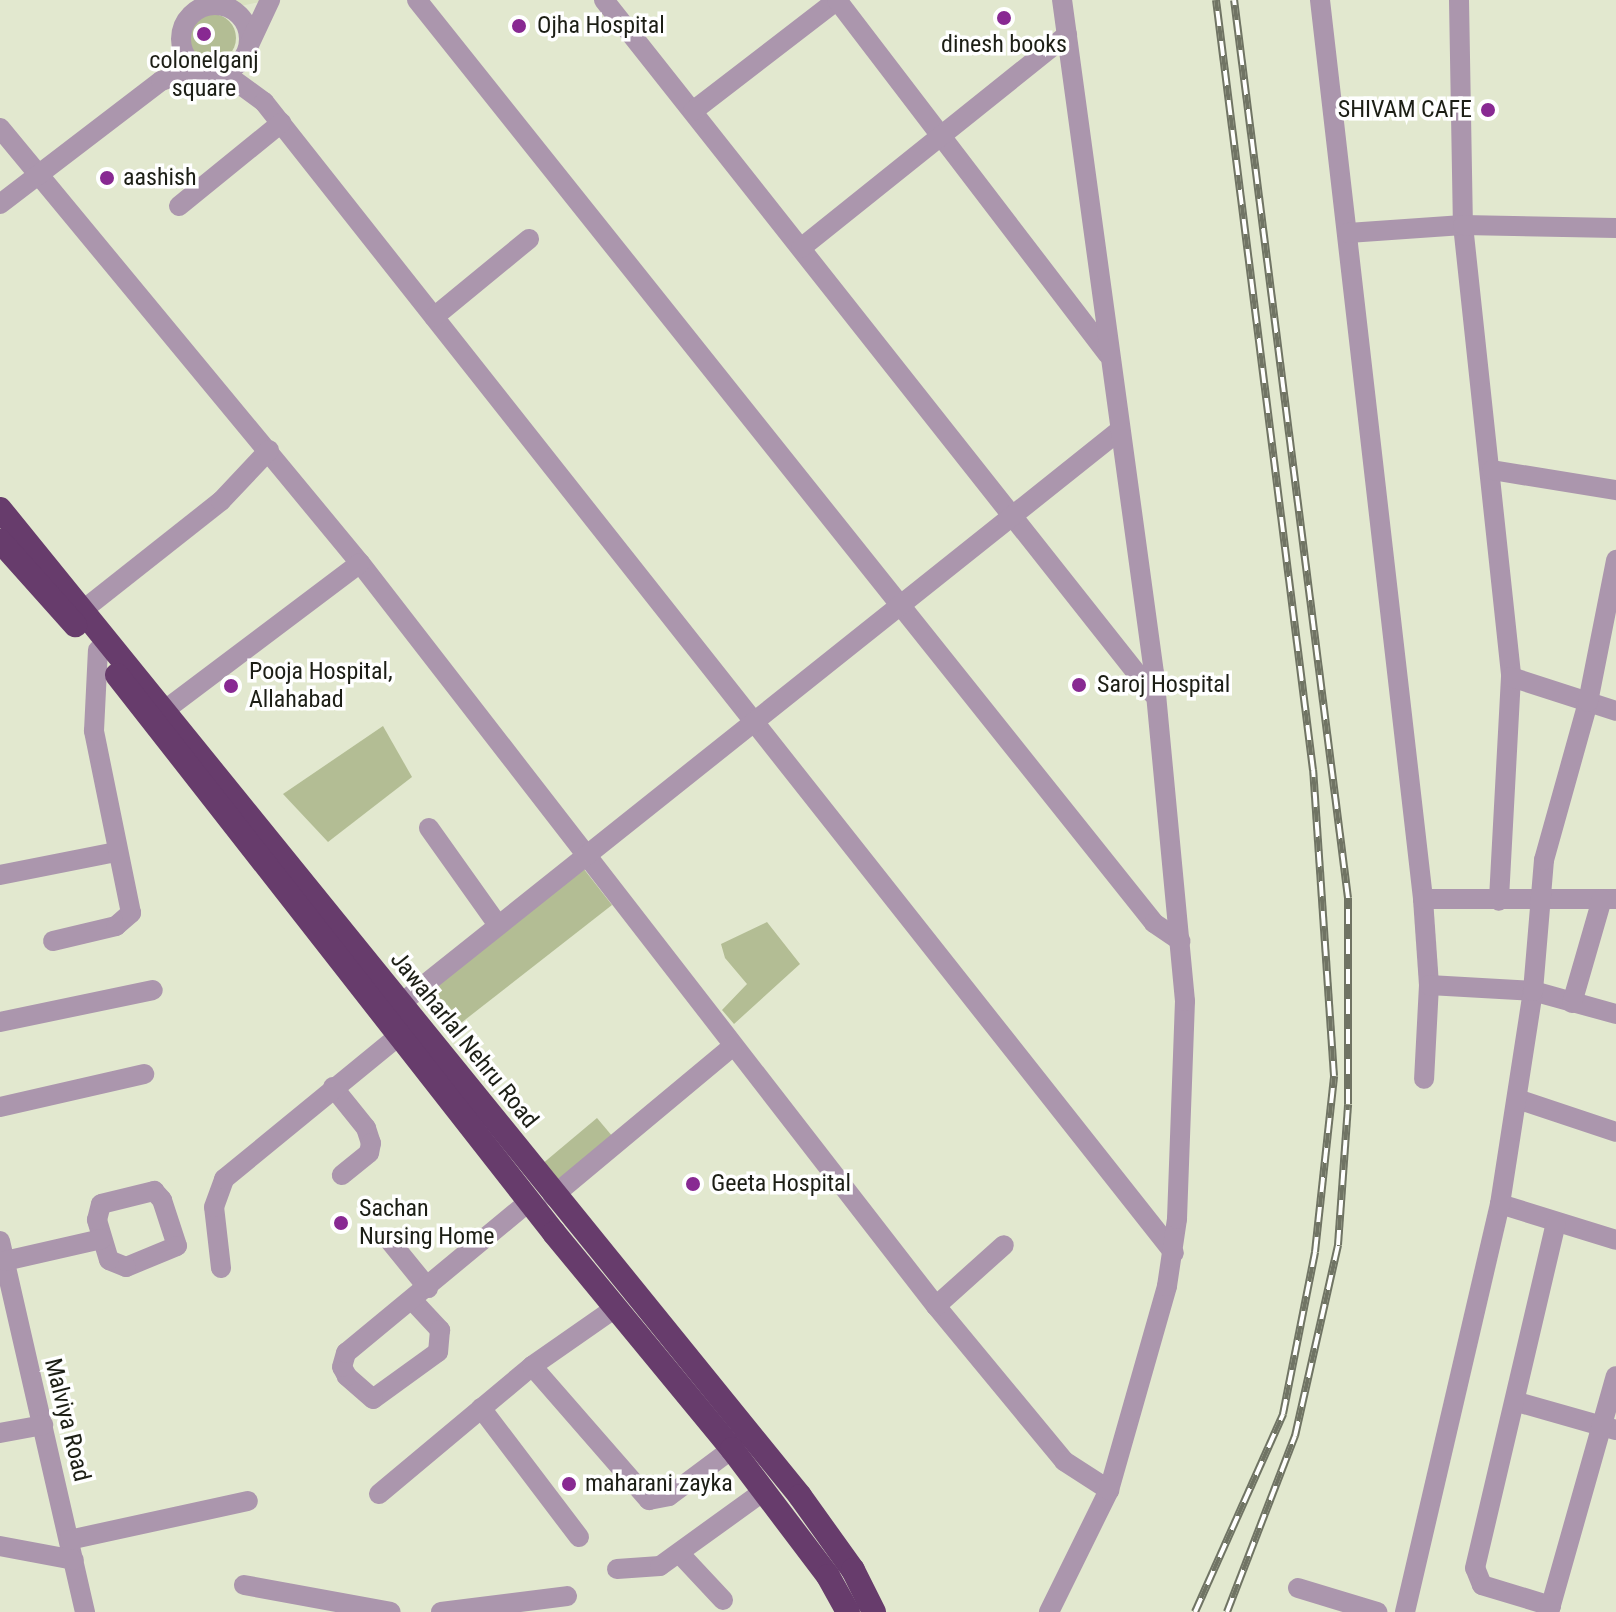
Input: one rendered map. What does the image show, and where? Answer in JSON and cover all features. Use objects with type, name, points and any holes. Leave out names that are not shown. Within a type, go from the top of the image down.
[{"type":"highway","name":"Jawaharlal Nehru Road","points":[[0,509],[165,710],[399,1005],[542,1198],[615,1308],[732,1449],[828,1576],[848,1612]]},
{"type":"highway","name":"Jawaharlal Nehru Road","points":[[0,541],[98,650],[399,1036],[800,1496],[853,1570],[874,1612]]},
{"type":"street","points":[[178,0],[186,20]]},
{"type":"street","points":[[161,81],[181,45],[186,20],[202,3],[231,8],[270,0]]},
{"type":"street","points":[[223,72],[247,51],[270,0]]},
{"type":"street","points":[[417,0],[1154,923],[1181,941]]},
{"type":"street","points":[[604,0],[1153,694]]},
{"type":"street","points":[[693,111],[837,0],[1111,357]]},
{"type":"street","points":[[1049,1612],[1109,1490],[1174,1253],[1185,1001],[1153,694],[1062,0]]},
{"type":"street","points":[[1320,0],[1423,899],[1429,985],[1424,1079]]},
{"type":"street","points":[[1459,0],[1463,225],[1492,470],[1511,677],[1499,901]]},
{"type":"street","points":[[231,8],[246,23],[247,51],[264,102]]},
{"type":"street","points":[[801,248],[1067,35]]},
{"type":"street","points":[[181,45],[199,69]]},
{"type":"street","points":[[0,204],[161,81],[199,69],[223,72],[264,102],[756,719],[1174,1253]]},
{"type":"street","points":[[179,206],[281,123]]},
{"type":"street","points":[[0,128],[37,177],[269,450],[360,563],[732,1047],[936,1306],[1064,1461],[1109,1490]]},
{"type":"street","points":[[1348,233],[1463,225],[1616,228]]},
{"type":"street","points":[[434,317],[529,239]]},
{"type":"street","points":[[399,1005],[1120,430]]},
{"type":"street","points":[[83,610],[221,501],[269,450]]},
{"type":"street","points":[[1492,470],[1616,490]]},
{"type":"street","points":[[1405,1612],[1500,1204],[1533,991],[1538,900],[1588,702],[1616,560]]},
{"type":"street","points":[[165,710],[360,563]]},
{"type":"street","points":[[53,941],[116,926],[131,913],[94,731],[98,650]]},
{"type":"street","points":[[1511,677],[1616,711]]},
{"type":"street","points":[[429,828],[498,925]]},
{"type":"street","points":[[0,875],[111,853]]},
{"type":"street","points":[[1423,899],[1609,899],[1572,1003]]},
{"type":"street","points":[[1429,985],[1533,991],[1616,1014]]},
{"type":"street","points":[[0,1022],[153,990]]},
{"type":"street","points":[[221,1268],[217,1190],[333,1087],[399,1036]]},
{"type":"street","points":[[389,1240],[420,1294],[440,1330],[438,1352],[380,1398],[367,1396],[342,1367],[346,1353],[420,1294],[542,1198],[732,1047]]},
{"type":"street","points":[[0,1107],[144,1074]]},
{"type":"street","points":[[333,1087],[366,1128],[371,1143],[369,1153],[342,1175]]},
{"type":"street","points":[[1517,1099],[1616,1132]]},
{"type":"street","points":[[1500,1204],[1616,1240]]},
{"type":"street","points":[[1556,1223],[1517,1402],[1475,1568],[1482,1585],[1550,1609],[1608,1428],[1616,1376]]},
{"type":"street","points":[[2,1251],[102,1239]]},
{"type":"street","points":[[936,1306],[1004,1245]]},
{"type":"street","name":"Malviya Road","points":[[2,1251],[10,1346],[43,1425],[85,1612]]},
{"type":"street","points":[[379,1494],[532,1366],[615,1308]]},
{"type":"street","points":[[532,1366],[649,1500],[669,1496],[732,1449]]},
{"type":"street","points":[[1517,1402],[1608,1428]]},
{"type":"street","points":[[481,1408],[579,1537]]},
{"type":"street","points":[[0,1433],[43,1425]]},
{"type":"street","points":[[617,1569],[660,1566],[764,1491]]},
{"type":"street","points":[[69,1540],[248,1501]]},
{"type":"street","points":[[0,1546],[74,1560]]},
{"type":"street","points":[[680,1554],[723,1600]]},
{"type":"street","points":[[244,1585],[391,1612]]},
{"type":"street","points":[[1298,1588],[1377,1612]]},
{"type":"street","points":[[441,1612],[567,1596]]},
{"type":"shaded area","points":[[198,0],[270,0],[231,8]]},
{"type":"shaded area","points":[[212,14],[229,21],[236,38],[229,55],[212,62],[195,55],[188,38],[195,21]]},
{"type":"shaded area","points":[[383,726],[412,777],[328,842],[283,794]]},
{"type":"shaded area","points":[[580,864],[612,905],[450,1031],[418,990]]},
{"type":"shaded area","points":[[767,922],[800,964],[734,1024],[722,1010],[747,984],[725,958],[721,944]]},
{"type":"shaded area","points":[[597,1118],[616,1141],[561,1187],[542,1164]]},
{"type":"railway","points":[[1195,1612],[1283,1414],[1315,1252],[1334,1076],[1313,770],[1216,0]]},
{"type":"railway","points":[[1227,1612],[1295,1436],[1338,1245],[1348,1104],[1348,898],[1234,0]]},
{"type":"place","name":"dinesh books","points":[[1004,18]]},
{"type":"place","name":"Ojha Hospital","points":[[519,26]]},
{"type":"place","name":"colonelganj square","points":[[204,34]]},
{"type":"place","name":"SHIVAM CAFE","points":[[1488,110]]},
{"type":"place","name":"aashish","points":[[107,178]]},
{"type":"place","name":"Saroj Hospital","points":[[1079,685]]},
{"type":"place","name":"Pooja Hospital, Allahabad","points":[[231,686]]},
{"type":"place","name":"Geeta Hospital","points":[[693,1184]]},
{"type":"place","name":"Sachan Nursing Home","points":[[341,1223]]},
{"type":"place","name":"maharani zayka","points":[[569,1484]]}]
